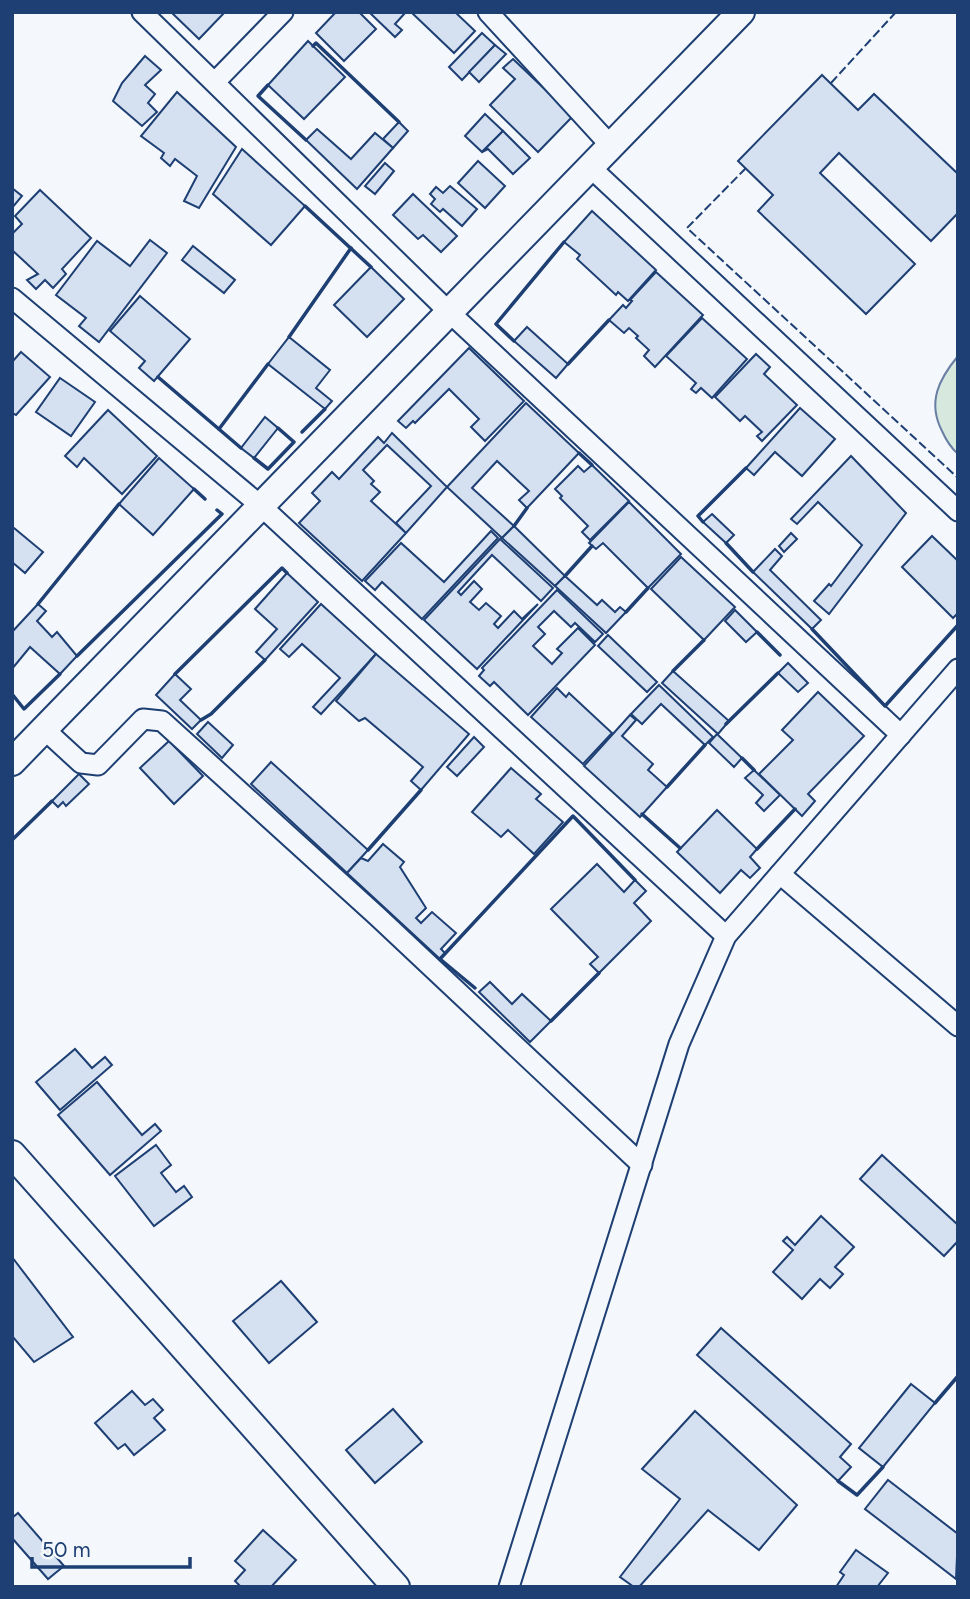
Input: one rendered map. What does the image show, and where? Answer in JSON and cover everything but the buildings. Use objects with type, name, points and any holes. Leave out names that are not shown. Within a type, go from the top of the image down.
[{"type":"main road","points":[[12,762],[741,12]]},
{"type":"main road","points":[[12,1154],[396,1587]]},
{"type":"street","points":[[142,12],[449,312],[901,734]]},
{"type":"street","points":[[215,82],[283,12]]},
{"type":"street","points":[[488,12],[611,146]]},
{"type":"street","points":[[590,167],[958,511]]},
{"type":"street","points":[[12,298],[261,506],[726,936]]},
{"type":"street","points":[[509,1587],[679,1044],[726,936],[958,669]]},
{"type":"street","points":[[44,729],[81,762],[99,765],[143,719],[163,721],[377,916],[642,1165]]},
{"type":"street","points":[[780,874],[958,1026]]},
{"type":"shaded area","points":[[958,356],[958,454],[942,431],[935,401],[945,373]]},
{"type":"fence","points":[[831,83],[896,12]]},
{"type":"fence","points":[[746,168],[687,228],[958,478]]},
{"type":"wall","points":[[313,46],[316,43],[399,122]]},
{"type":"wall","points":[[268,85],[258,96],[306,140]]},
{"type":"wall","points":[[305,206],[371,267]]},
{"type":"wall","points":[[514,341],[496,324],[564,242]]},
{"type":"wall","points":[[289,337],[351,248]]},
{"type":"wall","points":[[568,364],[609,320]]},
{"type":"wall","points":[[219,429],[268,364]]},
{"type":"wall","points":[[158,377],[241,448]]},
{"type":"wall","points":[[302,432],[325,409]]},
{"type":"wall","points":[[254,458],[268,469],[294,442],[278,428]]},
{"type":"wall","points":[[579,453],[592,465]]},
{"type":"wall","points":[[703,522],[698,516],[746,468]]},
{"type":"wall","points":[[194,489],[205,499]]},
{"type":"wall","points":[[38,604],[119,504]]},
{"type":"wall","points":[[514,526],[527,508]]},
{"type":"wall","points":[[77,656],[222,514],[217,510]]},
{"type":"wall","points":[[726,543],[753,572]]},
{"type":"wall","points":[[565,576],[592,546]]},
{"type":"wall","points":[[175,674],[282,568],[287,573]]},
{"type":"wall","points":[[626,612],[648,588]]},
{"type":"wall","points":[[812,629],[885,706],[958,625]]},
{"type":"wall","points":[[757,632],[780,655]]},
{"type":"wall","points":[[673,671],[704,640]]},
{"type":"wall","points":[[201,720],[211,714],[265,660]]},
{"type":"wall","points":[[726,724],[778,673]]},
{"type":"wall","points":[[12,694],[24,709],[60,674]]},
{"type":"wall","points":[[667,787],[705,745]]},
{"type":"wall","points":[[742,758],[754,770]]},
{"type":"wall","points":[[368,850],[421,790]]},
{"type":"wall","points":[[12,840],[52,801]]},
{"type":"wall","points":[[757,849],[795,809]]},
{"type":"wall","points":[[642,814],[680,848]]},
{"type":"wall","points":[[475,988],[440,959],[573,816],[635,880]]},
{"type":"wall","points":[[551,1021],[599,973]]},
{"type":"wall","points":[[935,1403],[958,1376]]},
{"type":"wall","points":[[838,1481],[857,1495],[883,1467]]}]
